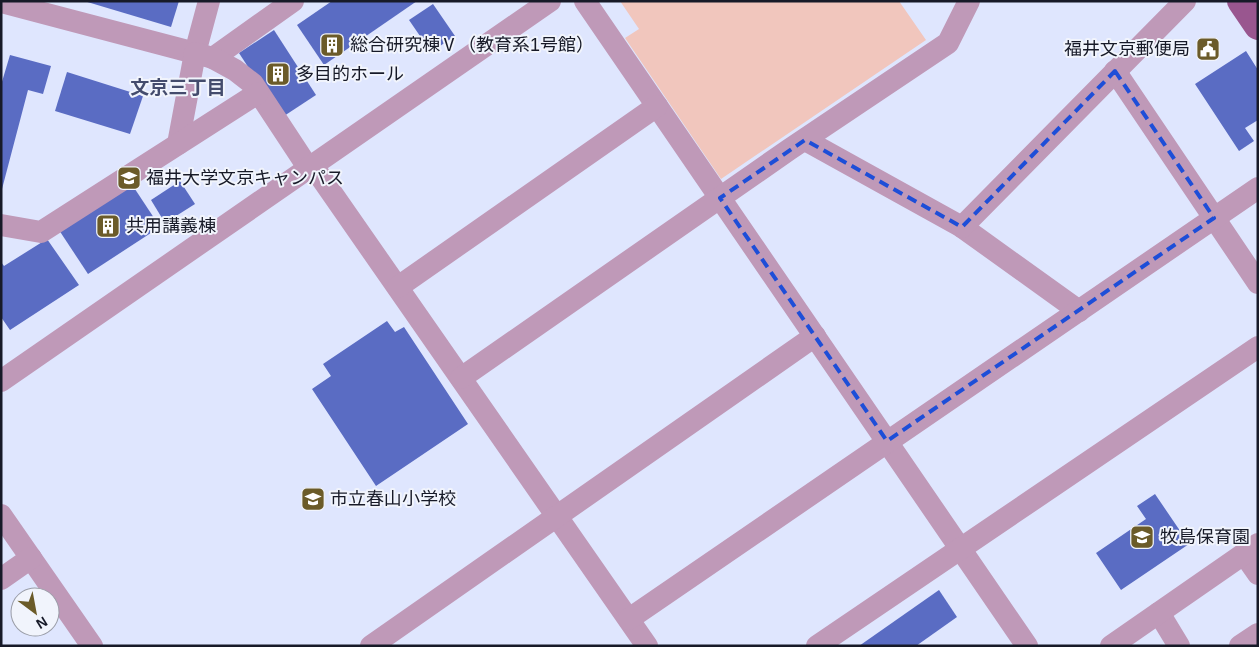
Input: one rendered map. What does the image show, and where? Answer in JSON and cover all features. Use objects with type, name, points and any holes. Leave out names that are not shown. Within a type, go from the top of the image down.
[{"type":"main road","points":[[1241,1],[1258,26]]},
{"type":"street","points":[[178,144],[204,56],[209,1]]},
{"type":"street","points":[[204,56],[293,1]]},
{"type":"street","points":[[1,381],[550,1]]},
{"type":"street","points":[[585,1],[1028,646]]},
{"type":"street","points":[[461,378],[720,198],[948,43],[969,1]]},
{"type":"street","points":[[962,227],[1185,1]]},
{"type":"street","points":[[1,2],[204,56],[235,70],[253,84],[398,287],[647,646]]},
{"type":"street","points":[[1115,71],[1258,283]]},
{"type":"street","points":[[1,225],[41,232],[258,93]]},
{"type":"street","points":[[398,287],[657,106]]},
{"type":"street","points":[[805,140],[962,227],[1080,311]]},
{"type":"street","points":[[629,620],[1258,188]]},
{"type":"street","points":[[370,646],[815,336]]},
{"type":"street","points":[[817,646],[1258,346]]},
{"type":"street","points":[[1,515],[92,646]]},
{"type":"street","points":[[1111,646],[1251,549],[1258,574]]},
{"type":"street","points":[[1,579],[31,558]]},
{"type":"street","points":[[1159,613],[1179,646]]},
{"type":"street","points":[[1240,646],[1258,634]]},
{"type":"highlighted area","points":[[1115,71],[1214,218],[887,441],[720,198],[805,140],[962,227]]},
{"type":"shaded area","points":[[620,1],[899,1],[926,40],[721,179],[625,38],[639,29]]},
{"type":"building","points":[[84,1],[179,1],[171,27]]},
{"type":"building","name":"総合研究棟Ⅴ（教育系1号館）","points":[[332,1],[417,1],[324,65],[297,25]]},
{"type":"building","points":[[433,4],[455,36],[431,52],[409,20]]},
{"type":"building","name":"多目的ホール","points":[[274,30],[316,95],[281,118],[239,53]]},
{"type":"building","points":[[1246,51],[1258,70],[1258,120],[1245,128],[1254,141],[1239,151],[1195,84]]},
{"type":"building","points":[[10,55],[51,66],[43,94],[28,90],[2,189],[1,85]]},
{"type":"building","points":[[67,72],[143,96],[130,134],[55,111]]},
{"type":"building","name":"共用講義棟","points":[[127,177],[160,227],[88,274],[55,224]]},
{"type":"building","points":[[180,181],[195,204],[165,223],[151,200]]},
{"type":"building","points":[[47,239],[79,285],[10,330],[1,317],[1,262],[4,266]]},
{"type":"building","points":[[387,321],[395,332],[404,327],[468,424],[376,486],[312,389],[331,376],[323,364]]},
{"type":"building","points":[[1155,494],[1189,544],[1121,590],[1096,553],[1146,519],[1137,506]]},
{"type":"building","points":[[939,590],[957,617],[916,646],[859,646]]},
{"type":"place","name":"総合研究棟Ⅴ（教育系1号館）","points":[[332,45]]},
{"type":"place","name":"福井文京郵便局","points":[[1208,49]]},
{"type":"place","name":"多目的ホール","points":[[278,74]]},
{"type":"place","name":"福井大学文京キャンパス","points":[[129,178]]},
{"type":"place","name":"共用講義棟","points":[[108,226]]},
{"type":"place","name":"市立春山小学校","points":[[313,499]]},
{"type":"place","name":"牧島保育園","points":[[1142,537]]},
{"type":"district","name":"文京三丁目","points":[[178,87]]}]
